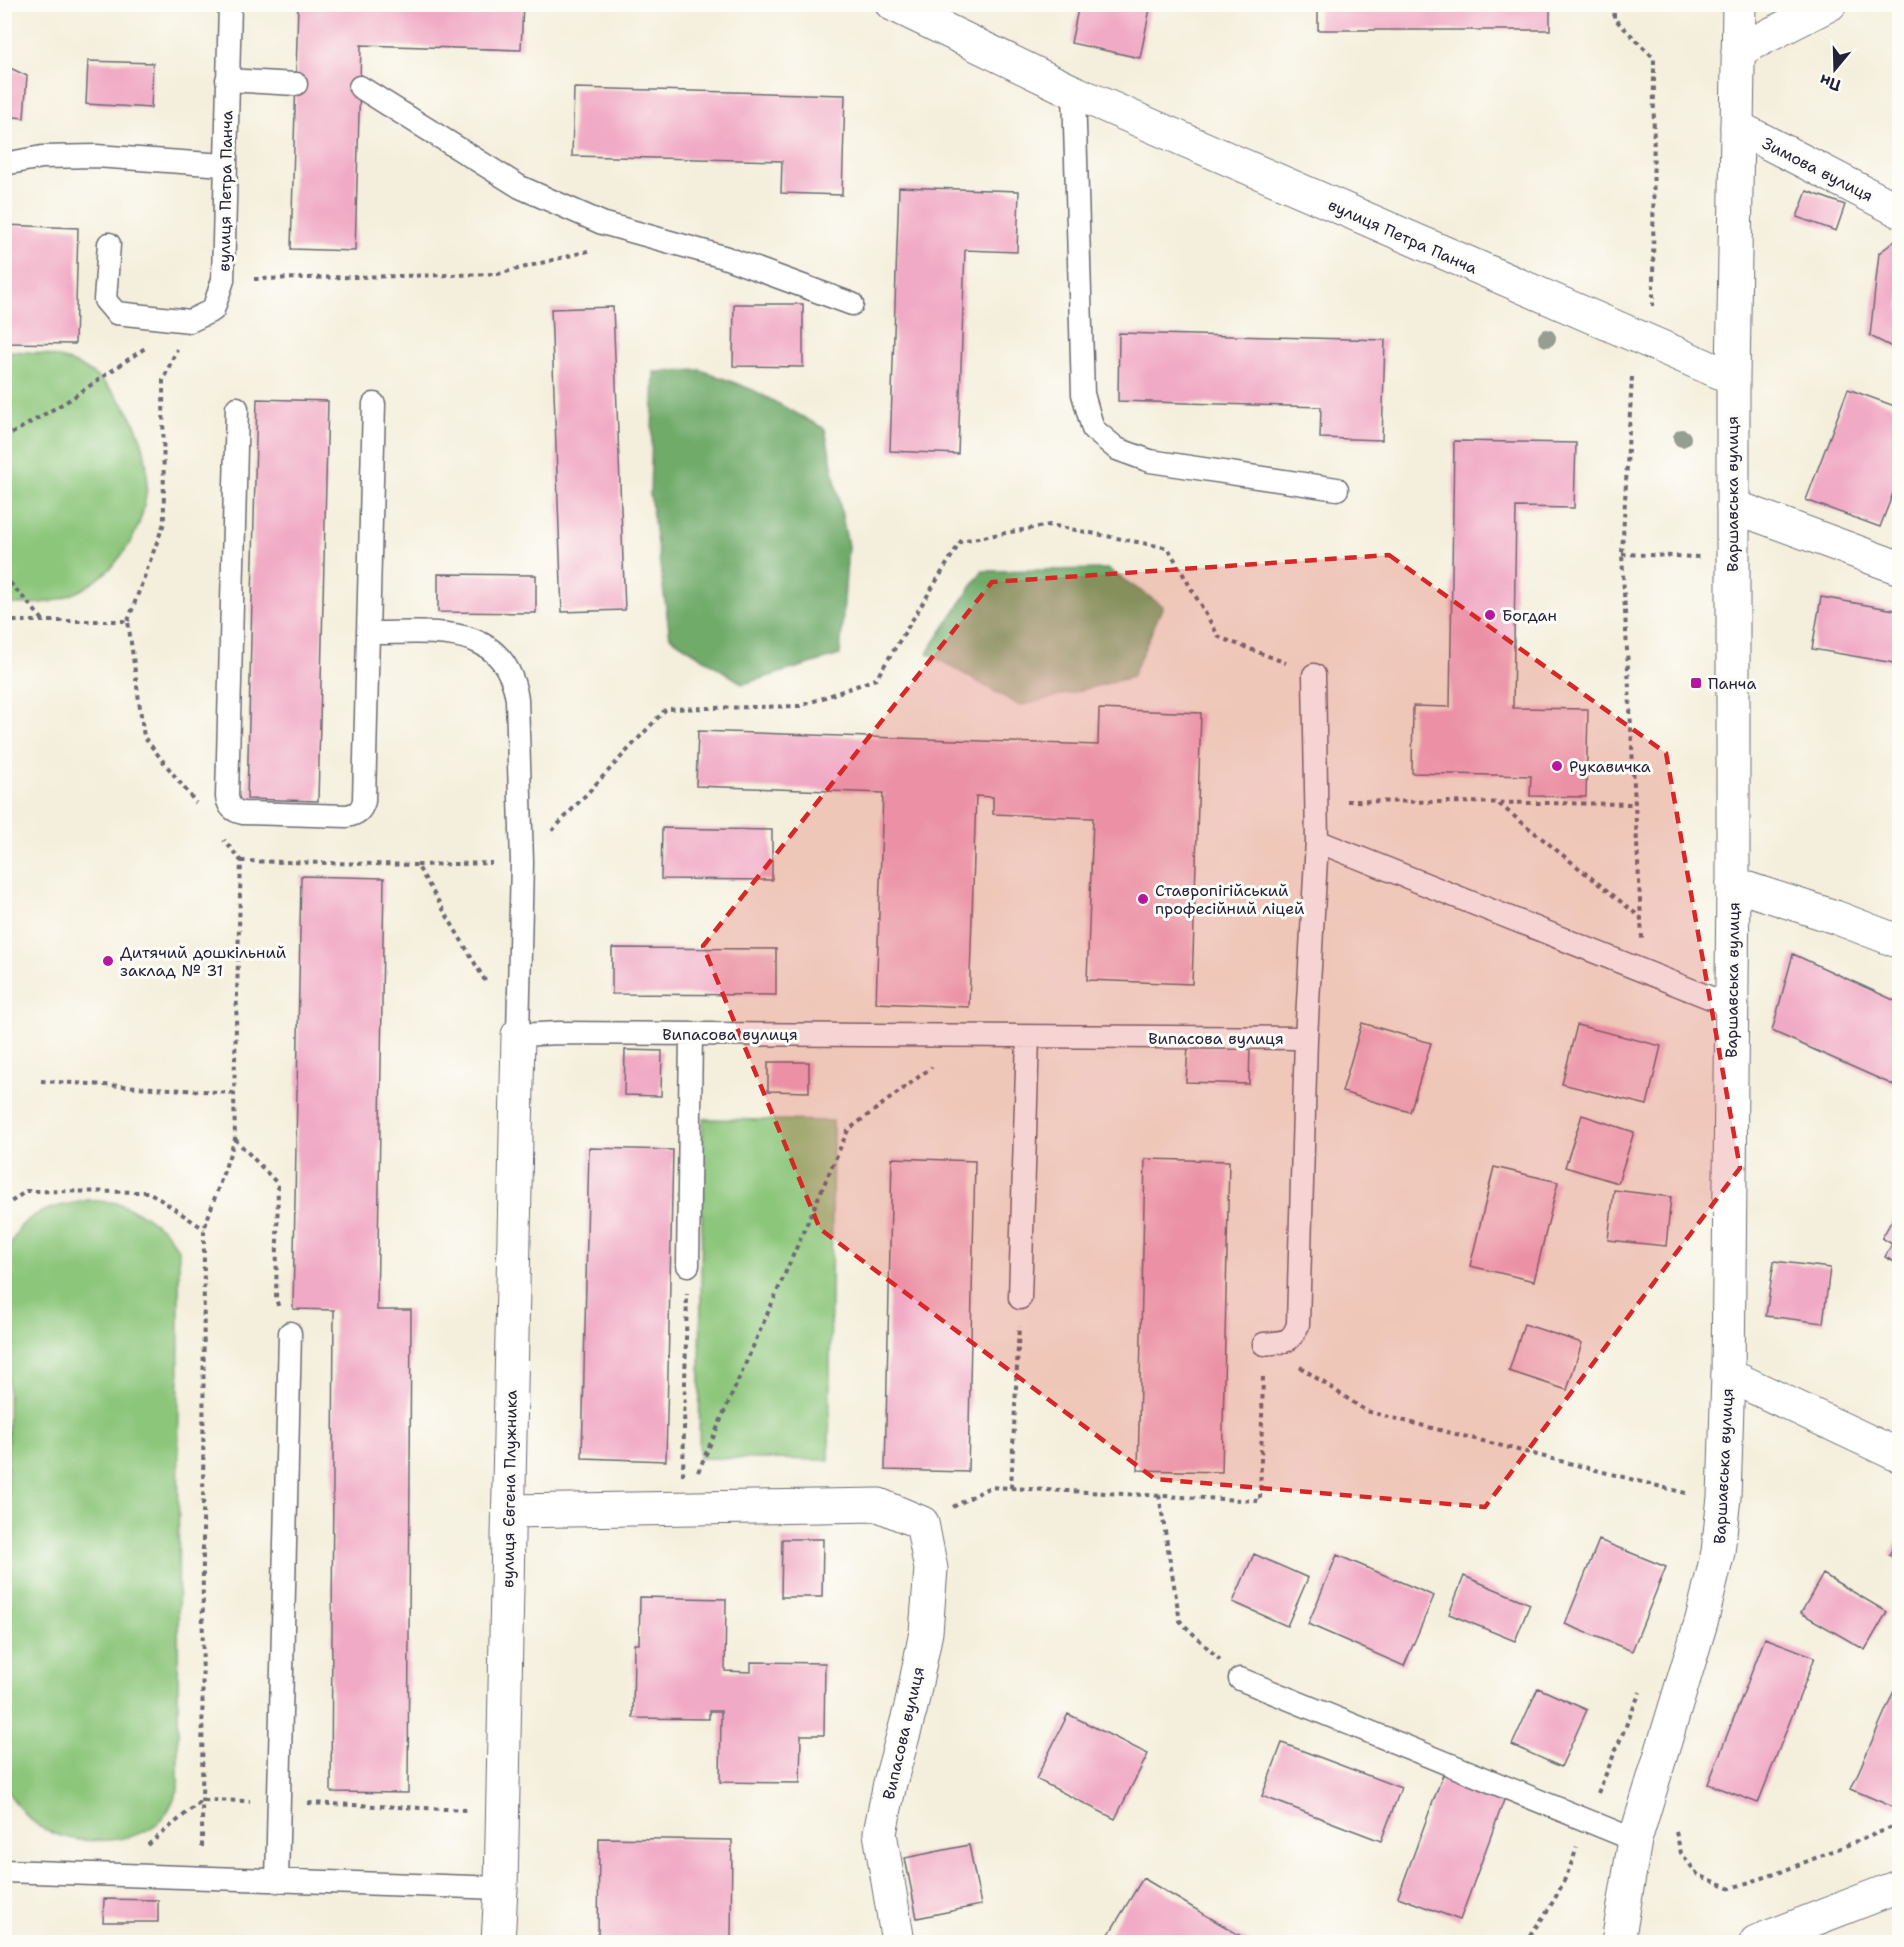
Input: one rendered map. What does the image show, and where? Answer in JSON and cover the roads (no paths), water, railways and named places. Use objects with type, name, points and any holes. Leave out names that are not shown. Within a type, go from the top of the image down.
[{"type":"street","name":"вулиця Петра Панча","points":[[892,4],[1074,92],[1733,378]]},
{"type":"street","name":"Варшавська вулиця","points":[[1618,1942],[1635,1840],[1702,1619],[1718,1552],[1724,1497],[1728,1375],[1733,884],[1732,506],[1739,4]]},
{"type":"street","points":[[1738,51],[1830,4]]},
{"type":"street","name":"Зимова вулиця","points":[[1737,127],[1899,211]]},
{"type":"street","points":[[1732,506],[1899,568]]},
{"type":"street","points":[[1733,884],[1835,917],[1899,942]]},
{"type":"street","name":"вулиця Євгена Плужника","points":[[498,1942],[501,1888],[518,1035]]},
{"type":"street","points":[[1728,1375],[1899,1456]]},
{"type":"street","name":"Випасова вулиця","points":[[509,1511],[879,1505],[922,1523],[931,1569],[926,1632],[911,1707],[890,1783],[880,1833],[898,1942]]},
{"type":"street","points":[[1756,1942],[1895,1892]]},
{"type":"lane","name":"вулиця Петра Панча","points":[[109,244],[105,300],[116,313],[190,321],[213,310],[223,280],[230,4]]},
{"type":"lane","points":[[227,80],[296,84]]},
{"type":"lane","points":[[360,87],[530,191],[602,223],[724,257],[852,304]]},
{"type":"lane","points":[[1074,92],[1083,394],[1093,429],[1117,449],[1150,461],[1337,489]]},
{"type":"lane","points":[[4,164],[42,157],[96,156],[225,165]]},
{"type":"lane","points":[[237,408],[227,797],[229,805],[235,811],[243,813],[347,816],[355,815],[361,809],[364,801],[374,404]]},
{"type":"lane","points":[[368,633],[452,634],[469,637],[484,643],[497,654],[508,667],[514,683],[517,699],[522,862],[518,1035]]},
{"type":"lane","name":"Випасова вулиця","points":[[518,1035],[559,1033],[1306,1038],[1317,840],[1314,675]]},
{"type":"lane","points":[[1317,840],[1731,1006]]},
{"type":"lane","points":[[688,1265],[691,1034]]},
{"type":"lane","points":[[1020,1298],[1028,1037]]},
{"type":"lane","points":[[1264,1344],[1286,1342],[1295,1334],[1298,1324],[1306,1038]]},
{"type":"lane","points":[[277,1881],[290,1333]]},
{"type":"lane","points":[[1240,1679],[1635,1840]]},
{"type":"lane","points":[[4,1871],[501,1888]]},
{"type":"place","name":"Богдан","points":[[1490,615]]},
{"type":"place","name":"Панча","points":[[1696,683]]},
{"type":"place","name":"Рукавичка","points":[[1557,766]]},
{"type":"place","name":"Ставропігійський професійний ліцей","points":[[1143,899]]},
{"type":"place","name":"Дитячий дошкільний заклад № 31","points":[[108,961]]}]
